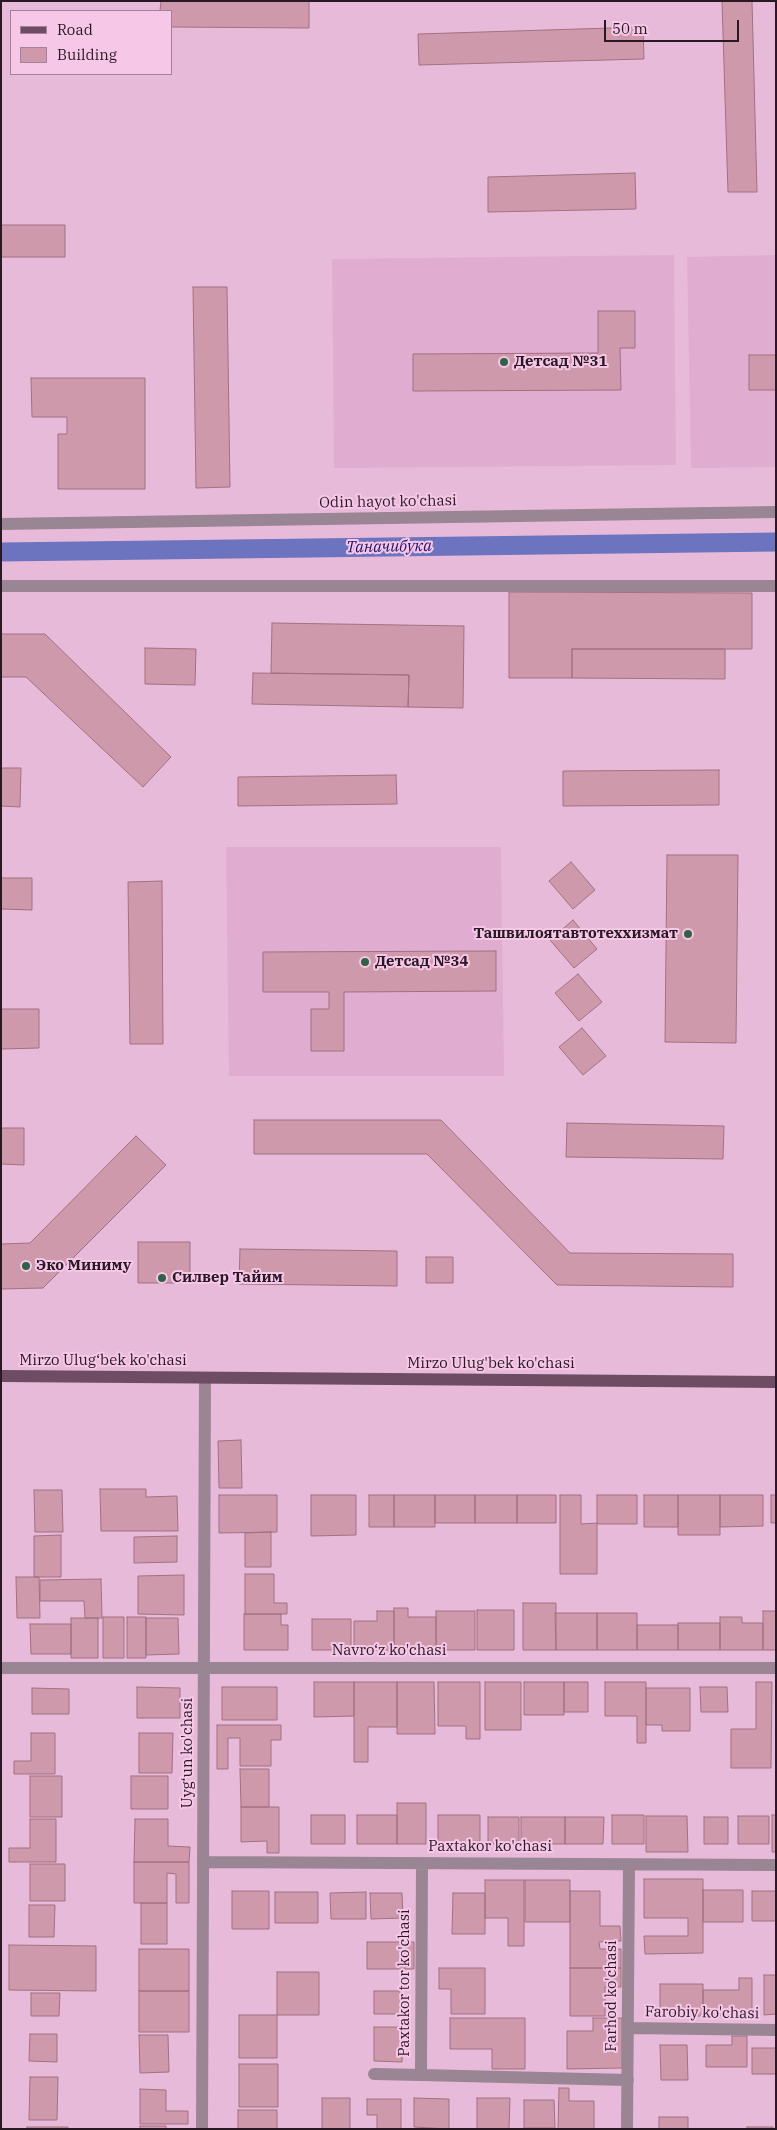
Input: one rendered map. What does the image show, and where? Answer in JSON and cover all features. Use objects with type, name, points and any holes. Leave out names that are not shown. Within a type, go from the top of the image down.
[{"type":"main road","name":"Mirzo Ulug‘bek ko'chasi","points":[[1,1376],[205,1378]]},
{"type":"main road","name":"Mirzo Ulug'bek ko'chasi","points":[[205,1378],[776,1382]]},
{"type":"street","name":"Odin hayot ko'chasi","points":[[1,524],[776,512]]},
{"type":"street","points":[[1,586],[776,586]]},
{"type":"street","name":"Uyg‘un ko'chasi","points":[[202,2129],[205,1378]]},
{"type":"street","name":"Navro‘z ko'chasi","points":[[1,1668],[776,1668]]},
{"type":"street","name":"Paxtakor ko'chasi","points":[[204,1862],[776,1865]]},
{"type":"street","name":"Paxtakor tor ko'chasi","points":[[422,1863],[421,2075],[628,2080]]},
{"type":"street","name":"Farhod ko'chasi","points":[[627,2129],[629,1864]]},
{"type":"street","name":"Farobiy ko'chasi","points":[[628,2028],[776,2030]]},
{"type":"street","points":[[374,2074],[421,2075]]},
{"type":"shaded area","name":"Детсад №31","points":[[674,255],[676,465],[334,468],[332,259]]},
{"type":"shaded area","points":[[776,255],[776,467],[691,468],[687,257]]},
{"type":"shaded area","name":"Детсад №34","points":[[226,847],[501,847],[504,1076],[229,1076]]},
{"type":"building","points":[[161,1],[309,1],[309,28],[172,27],[172,10],[160,10]]},
{"type":"building","points":[[722,1],[752,1],[757,192],[728,192]]},
{"type":"building","points":[[643,27],[644,59],[419,65],[418,34]]},
{"type":"building","points":[[635,173],[636,209],[488,212],[488,177]]},
{"type":"building","points":[[1,225],[65,225],[65,257],[1,257]]},
{"type":"building","points":[[193,287],[227,287],[230,487],[196,488]]},
{"type":"building","points":[[598,311],[635,311],[635,348],[620,348],[621,390],[413,391],[413,354],[598,353]]},
{"type":"building","points":[[749,355],[776,355],[776,390],[749,390]]},
{"type":"building","points":[[31,378],[145,378],[145,489],[58,489],[58,434],[67,434],[67,417],[32,417]]},
{"type":"building","points":[[509,592],[752,593],[752,649],[572,649],[572,678],[509,678]]},
{"type":"building","points":[[272,623],[464,626],[463,708],[408,707],[409,675],[271,673]]},
{"type":"building","points":[[1,634],[45,634],[171,757],[143,787],[26,677],[1,677]]},
{"type":"building","points":[[145,648],[196,649],[195,685],[145,684]]},
{"type":"building","points":[[572,649],[725,649],[725,679],[572,678]]},
{"type":"building","points":[[253,673],[409,675],[408,707],[252,704]]},
{"type":"building","points":[[1,768],[21,768],[20,807],[1,806]]},
{"type":"building","points":[[719,770],[719,805],[563,806],[563,771]]},
{"type":"building","points":[[396,775],[397,804],[238,806],[238,777]]},
{"type":"building","points":[[667,855],[738,855],[736,1043],[665,1042]]},
{"type":"building","points":[[571,862],[595,890],[573,909],[549,881]]},
{"type":"building","points":[[1,878],[32,878],[32,910],[1,909]]},
{"type":"building","points":[[162,881],[163,1044],[130,1044],[128,882]]},
{"type":"building","points":[[573,920],[597,949],[574,968],[550,940]]},
{"type":"building","points":[[496,951],[496,991],[344,992],[344,1051],[311,1051],[311,1009],[329,1009],[329,992],[263,992],[263,952]]},
{"type":"building","points":[[578,974],[602,1002],[579,1021],[555,993]]},
{"type":"building","points":[[1,1009],[39,1009],[39,1048],[1,1049]]},
{"type":"building","points":[[582,1028],[606,1056],[583,1075],[559,1047]]},
{"type":"building","points":[[254,1120],[441,1120],[570,1253],[733,1254],[733,1287],[557,1285],[427,1154],[254,1154]]},
{"type":"building","points":[[567,1123],[724,1126],[723,1159],[566,1157]]},
{"type":"building","points":[[1,1128],[24,1128],[24,1165],[1,1164]]},
{"type":"building","points":[[136,1136],[166,1165],[43,1288],[1,1289],[1,1244],[30,1243]]},
{"type":"building","points":[[138,1242],[190,1242],[190,1283],[138,1283]]},
{"type":"building","points":[[240,1249],[397,1251],[397,1286],[239,1284]]},
{"type":"building","points":[[426,1257],[453,1257],[453,1283],[426,1283]]},
{"type":"building","points":[[241,1440],[242,1488],[219,1488],[218,1441]]},
{"type":"building","points":[[100,1489],[146,1489],[146,1497],[177,1496],[178,1531],[101,1531]]},
{"type":"building","points":[[34,1490],[62,1490],[63,1532],[35,1532]]},
{"type":"building","points":[[219,1495],[277,1495],[277,1532],[219,1533]]},
{"type":"building","points":[[311,1495],[356,1495],[356,1535],[311,1536]]},
{"type":"building","points":[[369,1495],[394,1495],[394,1527],[369,1527]]},
{"type":"building","points":[[394,1495],[435,1495],[435,1527],[394,1527]]},
{"type":"building","points":[[435,1495],[475,1495],[475,1523],[435,1523]]},
{"type":"building","points":[[475,1495],[517,1495],[517,1523],[475,1523]]},
{"type":"building","points":[[517,1495],[556,1495],[556,1523],[517,1523]]},
{"type":"building","points":[[560,1495],[581,1495],[581,1524],[597,1523],[597,1574],[560,1574]]},
{"type":"building","points":[[597,1495],[637,1495],[637,1524],[597,1524]]},
{"type":"building","points":[[644,1495],[678,1495],[678,1527],[644,1527]]},
{"type":"building","points":[[678,1495],[720,1495],[720,1535],[678,1535]]},
{"type":"building","points":[[720,1495],[763,1495],[763,1526],[720,1527]]},
{"type":"building","points":[[771,1495],[776,1495],[776,1523],[771,1523]]},
{"type":"building","points":[[271,1532],[271,1567],[245,1567],[245,1533]]},
{"type":"building","points":[[61,1535],[61,1577],[34,1577],[34,1536]]},
{"type":"building","points":[[177,1536],[177,1562],[134,1563],[134,1537]]},
{"type":"building","points":[[245,1574],[274,1574],[274,1603],[287,1603],[287,1614],[245,1614]]},
{"type":"building","points":[[184,1575],[184,1615],[138,1614],[138,1576]]},
{"type":"building","points":[[16,1577],[39,1577],[40,1618],[17,1618]]},
{"type":"building","points":[[101,1579],[102,1618],[85,1618],[84,1601],[40,1601],[40,1580]]},
{"type":"building","points":[[523,1603],[556,1603],[556,1650],[523,1650]]},
{"type":"building","points":[[394,1608],[408,1608],[408,1617],[436,1617],[436,1650],[394,1650]]},
{"type":"building","points":[[477,1610],[514,1610],[514,1650],[477,1650]]},
{"type":"building","points":[[377,1611],[394,1611],[394,1650],[354,1650],[354,1621],[377,1621]]},
{"type":"building","points":[[436,1611],[475,1611],[475,1650],[436,1650]]},
{"type":"building","points":[[763,1611],[776,1611],[776,1650],[763,1650]]},
{"type":"building","points":[[555,1613],[597,1613],[597,1650],[556,1650]]},
{"type":"building","points":[[597,1613],[637,1613],[637,1650],[597,1650]]},
{"type":"building","points":[[244,1614],[281,1614],[281,1625],[288,1625],[288,1650],[244,1650]]},
{"type":"building","points":[[103,1617],[124,1617],[124,1658],[103,1658]]},
{"type":"building","points":[[127,1617],[146,1617],[146,1658],[127,1658]]},
{"type":"building","points":[[720,1617],[742,1617],[742,1623],[763,1623],[763,1650],[720,1650]]},
{"type":"building","points":[[71,1618],[98,1618],[98,1658],[71,1658]]},
{"type":"building","points":[[146,1618],[178,1618],[179,1654],[146,1655]]},
{"type":"building","points":[[312,1619],[351,1619],[351,1650],[312,1650]]},
{"type":"building","points":[[678,1623],[720,1623],[720,1650],[678,1650]]},
{"type":"building","points":[[30,1624],[71,1624],[71,1654],[31,1654]]},
{"type":"building","points":[[637,1625],[678,1625],[678,1650],[637,1650]]},
{"type":"building","points":[[314,1682],[354,1682],[354,1716],[314,1717]]},
{"type":"building","points":[[354,1682],[397,1682],[397,1727],[368,1727],[368,1762],[354,1762]]},
{"type":"building","points":[[397,1682],[434,1682],[435,1734],[397,1734]]},
{"type":"building","points":[[438,1682],[480,1682],[480,1739],[466,1739],[466,1726],[438,1726]]},
{"type":"building","points":[[485,1682],[521,1682],[521,1730],[485,1730]]},
{"type":"building","points":[[524,1682],[564,1682],[564,1715],[524,1715]]},
{"type":"building","points":[[564,1682],[588,1682],[588,1712],[564,1712]]},
{"type":"building","points":[[605,1682],[646,1682],[646,1743],[637,1743],[637,1716],[605,1716]]},
{"type":"building","points":[[756,1682],[772,1682],[771,1768],[731,1768],[731,1729],[756,1729]]},
{"type":"building","points":[[137,1687],[180,1688],[180,1718],[137,1718]]},
{"type":"building","points":[[222,1687],[277,1687],[277,1720],[222,1720]]},
{"type":"building","points":[[700,1687],[727,1687],[728,1712],[701,1712]]},
{"type":"building","points":[[32,1688],[69,1689],[69,1714],[32,1714]]},
{"type":"building","points":[[646,1688],[690,1688],[690,1731],[662,1731],[662,1725],[646,1725]]},
{"type":"building","points":[[217,1725],[281,1725],[281,1740],[271,1740],[271,1766],[240,1766],[240,1738],[228,1738],[228,1769],[217,1769]]},
{"type":"building","points":[[31,1733],[55,1733],[55,1774],[14,1774],[14,1761],[31,1761]]},
{"type":"building","points":[[139,1733],[173,1733],[172,1773],[139,1773]]},
{"type":"building","points":[[240,1769],[269,1769],[269,1807],[241,1807]]},
{"type":"building","points":[[30,1776],[62,1776],[62,1817],[30,1817]]},
{"type":"building","points":[[131,1776],[168,1776],[168,1809],[131,1809]]},
{"type":"building","points":[[397,1803],[426,1803],[426,1844],[397,1844]]},
{"type":"building","points":[[241,1807],[279,1807],[279,1853],[267,1853],[267,1841],[241,1842]]},
{"type":"building","points":[[311,1815],[345,1815],[345,1844],[311,1844]]},
{"type":"building","points":[[357,1815],[397,1815],[397,1844],[357,1844]]},
{"type":"building","points":[[438,1815],[480,1815],[480,1844],[438,1844]]},
{"type":"building","points":[[612,1815],[644,1815],[644,1844],[612,1844]]},
{"type":"building","points":[[772,1815],[776,1815],[776,1852],[772,1852]]},
{"type":"building","points":[[646,1816],[687,1816],[688,1852],[646,1852]]},
{"type":"building","points":[[738,1816],[769,1816],[769,1844],[738,1844]]},
{"type":"building","points":[[488,1817],[519,1817],[519,1844],[488,1844]]},
{"type":"building","points":[[521,1817],[565,1817],[565,1844],[521,1844]]},
{"type":"building","points":[[565,1817],[604,1817],[603,1844],[565,1844]]},
{"type":"building","points":[[704,1817],[728,1817],[728,1844],[704,1844]]},
{"type":"building","points":[[30,1819],[56,1819],[56,1862],[9,1862],[9,1848],[30,1848]]},
{"type":"building","points":[[135,1819],[168,1819],[168,1846],[190,1847],[189,1862],[134,1862]]},
{"type":"building","points":[[134,1862],[189,1862],[189,1903],[176,1903],[176,1874],[167,1873],[167,1903],[134,1903]]},
{"type":"building","points":[[30,1864],[65,1864],[65,1901],[30,1901]]},
{"type":"building","points":[[644,1879],[703,1879],[703,1953],[645,1954],[644,1936],[688,1936],[688,1918],[644,1918]]},
{"type":"building","points":[[485,1880],[524,1880],[524,1946],[508,1946],[508,1918],[485,1918]]},
{"type":"building","points":[[525,1880],[570,1880],[570,1922],[525,1922]]},
{"type":"building","points":[[703,1890],[743,1890],[743,1922],[703,1922]]},
{"type":"building","points":[[232,1891],[269,1891],[269,1929],[232,1929]]},
{"type":"building","points":[[570,1891],[600,1891],[600,1926],[620,1926],[621,1941],[599,1942],[600,1949],[621,1949],[621,1968],[570,1968]]},
{"type":"building","points":[[752,1891],[776,1891],[776,1921],[752,1921]]},
{"type":"building","points":[[275,1892],[318,1892],[318,1923],[275,1923]]},
{"type":"building","points":[[366,1892],[366,1919],[331,1919],[330,1893]]},
{"type":"building","points":[[370,1893],[402,1893],[403,1918],[371,1919]]},
{"type":"building","points":[[453,1893],[485,1893],[485,1934],[452,1934]]},
{"type":"building","points":[[141,1903],[167,1903],[167,1944],[141,1944]]},
{"type":"building","points":[[29,1905],[55,1905],[54,1937],[29,1937]]},
{"type":"building","points":[[367,1942],[414,1942],[414,1969],[367,1969]]},
{"type":"building","points":[[9,1945],[96,1946],[96,1991],[9,1990]]},
{"type":"building","points":[[139,1949],[189,1949],[189,1991],[139,1991]]},
{"type":"building","points":[[439,1968],[485,1968],[485,2014],[451,2014],[451,1989],[439,1989]]},
{"type":"building","points":[[570,1968],[621,1968],[621,1987],[605,1987],[605,2016],[570,2016]]},
{"type":"building","points":[[277,1972],[319,1972],[319,2015],[277,2015]]},
{"type":"building","points":[[764,1975],[776,1975],[776,2014],[764,2015]]},
{"type":"building","points":[[739,1978],[752,1978],[752,2015],[703,2016],[703,1990],[739,1990]]},
{"type":"building","points":[[660,1984],[703,1984],[703,2016],[660,2016]]},
{"type":"building","points":[[139,1991],[189,1991],[189,2032],[139,2032]]},
{"type":"building","points":[[374,1991],[400,1991],[400,2014],[374,2014]]},
{"type":"building","points":[[31,1993],[60,1993],[59,2016],[31,2016]]},
{"type":"building","points":[[239,2015],[277,2015],[277,2058],[239,2058]]},
{"type":"building","points":[[450,2018],[525,2018],[525,2069],[492,2069],[492,2049],[450,2049]]},
{"type":"building","points":[[593,2018],[622,2018],[622,2068],[567,2069],[567,2031],[593,2031]]},
{"type":"building","points":[[374,2027],[403,2027],[402,2062],[374,2061]]},
{"type":"building","points":[[30,2034],[57,2034],[57,2062],[29,2061]]},
{"type":"building","points":[[139,2035],[168,2035],[169,2072],[140,2073]]},
{"type":"building","points":[[732,2036],[747,2036],[747,2067],[706,2067],[706,2045],[732,2045]]},
{"type":"building","points":[[660,2045],[687,2045],[688,2080],[661,2080]]},
{"type":"building","points":[[752,2048],[776,2048],[776,2074],[752,2074]]},
{"type":"building","points":[[239,2064],[278,2064],[278,2107],[239,2107]]},
{"type":"building","points":[[30,2077],[58,2077],[57,2120],[29,2120]]},
{"type":"building","points":[[559,2088],[569,2088],[569,2101],[594,2101],[594,2129],[558,2129]]},
{"type":"building","points":[[140,2089],[166,2090],[166,2111],[188,2111],[188,2124],[140,2124]]},
{"type":"building","points":[[322,2098],[350,2098],[350,2129],[322,2129]]},
{"type":"building","points":[[414,2098],[449,2099],[449,2129],[414,2127]]},
{"type":"building","points":[[477,2098],[510,2098],[509,2129],[477,2129]]},
{"type":"building","points":[[367,2099],[401,2099],[401,2129],[377,2129],[377,2115],[367,2115]]},
{"type":"building","points":[[524,2100],[554,2100],[555,2128],[524,2128]]},
{"type":"building","points":[[238,2110],[277,2110],[277,2129],[238,2129]]},
{"type":"building","points":[[659,2117],[688,2117],[688,2129],[659,2129]]},
{"type":"building","points":[[140,2126],[166,2126],[166,2129],[140,2129]]},
{"type":"building","points":[[27,2127],[68,2127],[68,2129],[27,2129]]},
{"type":"building","points":[[747,2127],[773,2127],[773,2129],[747,2129]]},
{"type":"waterway","name":"Таначибука","points":[[1,552],[776,542]]},
{"type":"place","name":"Детсад №31","points":[[504,362]]},
{"type":"place","name":"Ташвилоятавтотеххизмат","points":[[688,934]]},
{"type":"place","name":"Детсад №34","points":[[365,962]]},
{"type":"place","name":"Эко Миниму","points":[[26,1266]]},
{"type":"place","name":"Силвер Тайим","points":[[162,1278]]}]
